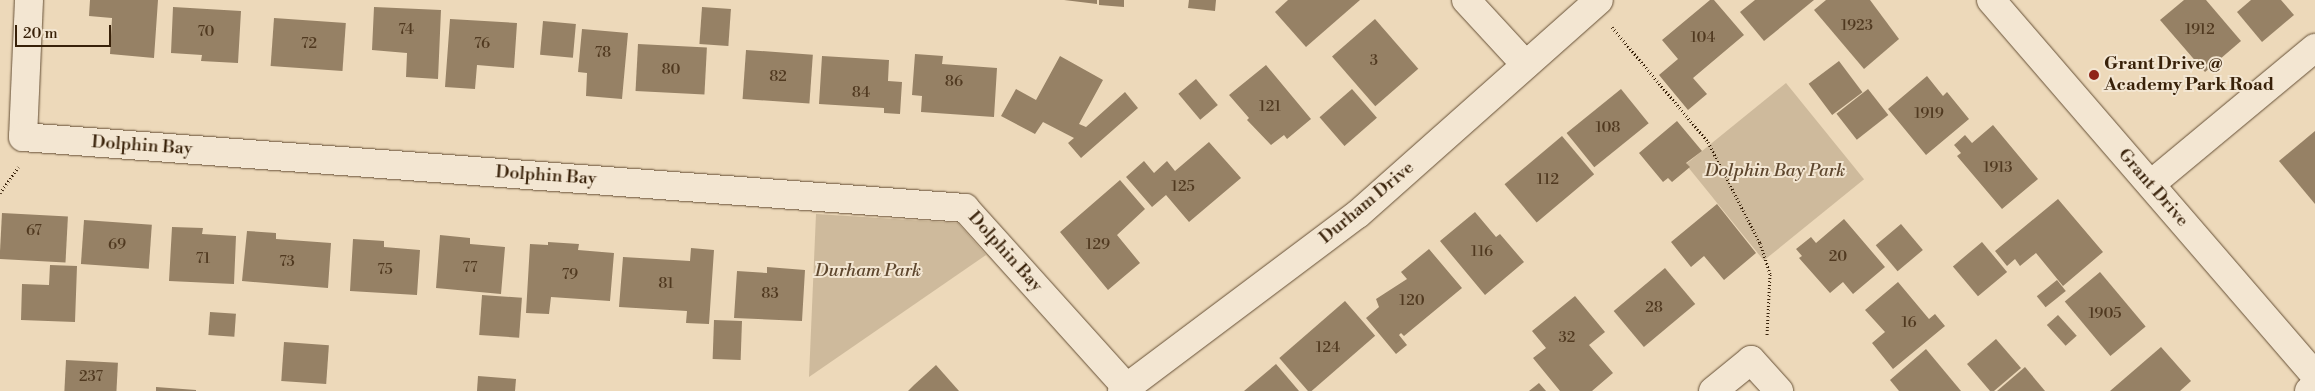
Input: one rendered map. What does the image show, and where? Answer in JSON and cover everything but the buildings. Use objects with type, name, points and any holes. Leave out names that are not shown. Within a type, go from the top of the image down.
[{"type":"street","name":"Dolphin Bay","points":[[28,0],[23,137],[965,208],[1124,389]]},
{"type":"street","points":[[1466,0],[1526,65]]},
{"type":"street","name":"Grant Drive","points":[[1991,0],[2315,376]]},
{"type":"street","name":"Durham Drive","points":[[1124,389],[1358,214],[1597,2]]},
{"type":"street","points":[[2151,184],[2315,48]]},
{"type":"street","points":[[1714,391],[1751,360],[1772,383]]},
{"type":"street","points":[[2309,391],[2315,386]]},
{"type":"path","points":[[1597,2],[1708,142],[1760,243],[1770,274],[1772,383]]},
{"type":"green space","name":"Dolphin Bay Park","points":[[1786,83],[1864,179],[1764,261],[1686,164]]},
{"type":"green space","name":"Durham Park","points":[[816,214],[958,223],[986,255],[809,377]]},
{"type":"place","name":"Grant Drive @ Academy Park Road","points":[[2094,75]]}]
